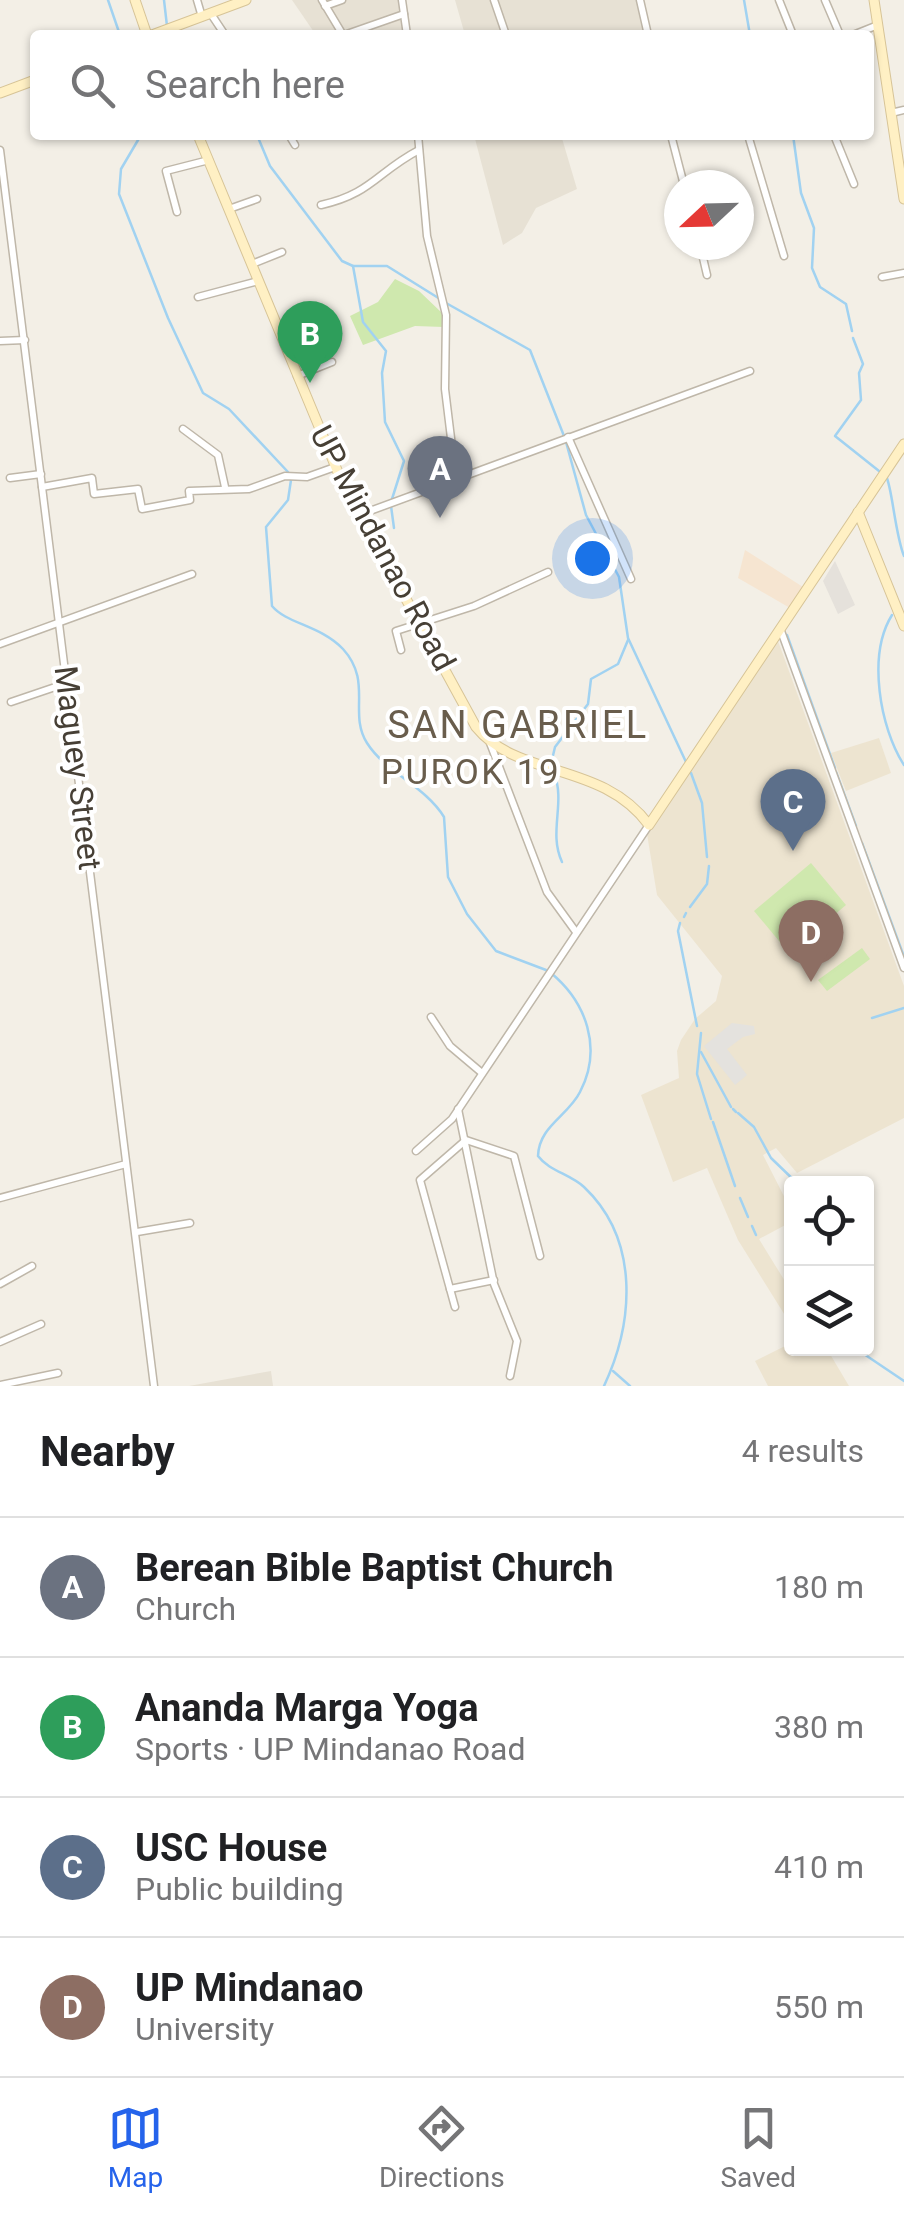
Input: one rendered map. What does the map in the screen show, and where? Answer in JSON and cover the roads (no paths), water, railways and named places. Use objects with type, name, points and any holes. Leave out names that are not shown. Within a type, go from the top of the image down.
[{"type":"street","points":[[135,0],[148,30]]},
{"type":"street","points":[[197,0],[219,30]]},
{"type":"street","points":[[186,30],[206,16],[246,0]]},
{"type":"street","points":[[340,30],[324,3],[342,0]]},
{"type":"street","points":[[402,0],[406,30]]},
{"type":"street","points":[[494,0],[504,30]]},
{"type":"street","points":[[640,0],[647,30]]},
{"type":"street","points":[[778,0],[791,30]]},
{"type":"street","points":[[825,0],[838,30]]},
{"type":"street","points":[[874,0],[903,191]]},
{"type":"street","points":[[358,30],[404,14]]},
{"type":"street","points":[[866,30],[878,25]]},
{"type":"street","points":[[0,93],[30,82]]},
{"type":"street","points":[[891,113],[904,110]]},
{"type":"street","name":"UP Mindanao Road","points":[[200,140],[335,467],[472,720],[490,741]]},
{"type":"street","points":[[292,140],[295,145]]},
{"type":"street","points":[[418,140],[428,236],[446,315],[445,389],[456,479]]},
{"type":"street","points":[[672,140],[680,170]]},
{"type":"street","points":[[749,140],[784,256]]},
{"type":"street","points":[[836,140],[854,184]]},
{"type":"street","name":"Maguey Street","points":[[0,150],[154,1386]]},
{"type":"street","points":[[320,205],[364,192],[390,166],[419,150]]},
{"type":"street","points":[[178,212],[166,171],[208,160]]},
{"type":"street","points":[[229,209],[257,199]]},
{"type":"street","points":[[252,264],[282,252]]},
{"type":"street","points":[[704,260],[707,275]]},
{"type":"street","points":[[882,277],[904,274]]},
{"type":"street","points":[[198,297],[258,280]]},
{"type":"street","points":[[0,341],[25,340]]},
{"type":"street","points":[[297,376],[332,362]]},
{"type":"street","points":[[359,514],[750,371]]},
{"type":"street","points":[[183,429],[218,456],[225,487]]},
{"type":"street","points":[[568,438],[631,579]]},
{"type":"street","points":[[416,1151],[458,1109],[904,444]]},
{"type":"street","points":[[42,487],[92,478],[94,494],[138,489],[142,509],[190,500],[189,490],[249,489],[285,476],[312,477],[335,467]]},
{"type":"street","points":[[10,478],[40,474]]},
{"type":"street","points":[[859,510],[904,613]]},
{"type":"street","points":[[867,528],[904,626]]},
{"type":"street","points":[[401,650],[396,631],[474,606],[548,572]]},
{"type":"street","points":[[0,644],[192,574]]},
{"type":"street","points":[[780,631],[904,968]]},
{"type":"street","points":[[11,702],[68,683]]},
{"type":"street","points":[[490,741],[542,765],[589,778],[648,821]]},
{"type":"street","points":[[490,741],[547,892],[576,932]]},
{"type":"street","points":[[431,1017],[450,1046],[482,1073]]},
{"type":"street","points":[[458,1109],[494,1280],[518,1342],[510,1376]]},
{"type":"street","points":[[466,1140],[514,1156],[540,1256]]},
{"type":"street","points":[[455,1307],[420,1180],[466,1140]]},
{"type":"street","points":[[0,1198],[126,1164]]},
{"type":"street","points":[[137,1232],[190,1223]]},
{"type":"street","points":[[0,1284],[32,1266]]},
{"type":"street","points":[[450,1289],[494,1280]]},
{"type":"street","points":[[0,1342],[41,1324]]},
{"type":"street","points":[[0,1386],[58,1373]]},
{"type":"waterway","points":[[108,0],[118,30]]},
{"type":"waterway","points":[[164,0],[167,26]]},
{"type":"waterway","points":[[744,0],[749,30]]},
{"type":"waterway","points":[[138,140],[121,169],[119,194],[168,318],[203,393],[229,409],[288,472]]},
{"type":"waterway","points":[[259,140],[270,166],[342,261],[353,266],[387,266],[440,299]]},
{"type":"waterway","points":[[794,140],[801,193],[814,228],[812,268],[820,287],[846,304],[852,331]]},
{"type":"waterway","points":[[353,266],[363,322],[386,351],[382,373],[385,422],[404,461],[392,499]]},
{"type":"waterway","points":[[446,303],[530,350],[564,436]]},
{"type":"waterway","points":[[853,338],[863,364],[859,373],[861,400],[835,436],[879,471]]},
{"type":"waterway","points":[[566,442],[586,515],[619,577],[628,638],[686,762]]},
{"type":"waterway","points":[[886,476],[904,556]]},
{"type":"waterway","points":[[291,480],[288,500],[266,527],[272,606],[343,649],[357,673],[359,720],[367,743],[444,817],[448,877],[467,914],[496,951],[546,970]]},
{"type":"waterway","points":[[391,506],[394,528]]},
{"type":"waterway","points":[[892,615],[884,631],[878,670],[888,732],[904,765]]},
{"type":"waterway","points":[[787,635],[835,768]]},
{"type":"waterway","points":[[551,764],[555,747],[588,704],[591,679],[618,664],[628,640]]},
{"type":"waterway","points":[[836,772],[856,826]]},
{"type":"waterway","points":[[554,773],[558,795],[557,840],[562,862]]},
{"type":"waterway","points":[[691,773],[702,803],[707,857]]},
{"type":"waterway","points":[[862,843],[903,954]]},
{"type":"waterway","points":[[690,907],[707,884],[709,866]]},
{"type":"waterway","points":[[684,917],[686,913]]},
{"type":"waterway","points":[[680,923],[678,931],[697,1026]]},
{"type":"waterway","points":[[551,973],[582,1012],[590,1059],[580,1092],[543,1137],[538,1156],[584,1187],[602,1208],[623,1256],[626,1309],[604,1386]]},
{"type":"waterway","points":[[872,1018],[904,1008]]},
{"type":"waterway","points":[[701,1033],[697,1074],[711,1119]]},
{"type":"waterway","points":[[701,1052],[731,1107]]},
{"type":"waterway","points":[[733,1109],[736,1112]]},
{"type":"waterway","points":[[738,1113],[754,1127],[771,1158],[790,1176]]},
{"type":"waterway","points":[[713,1122],[735,1186]]},
{"type":"waterway","points":[[740,1198],[748,1217]]},
{"type":"waterway","points":[[752,1226],[756,1235]]},
{"type":"waterway","points":[[867,1356],[904,1381]]},
{"type":"waterway","points":[[613,1371],[630,1386]]},
{"type":"place","name":"Ananda Marga Yoga","points":[[310,383]]},
{"type":"place","name":"Berean Bible Baptist Church","points":[[440,518]]},
{"type":"place","name":"USC House","points":[[793,851]]},
{"type":"place","name":"UP Mindanao","points":[[811,982]]},
{"type":"district","name":"SAN GABRIEL","points":[[518,725]]},
{"type":"district","name":"PUROK 19","points":[[471,772]]}]
